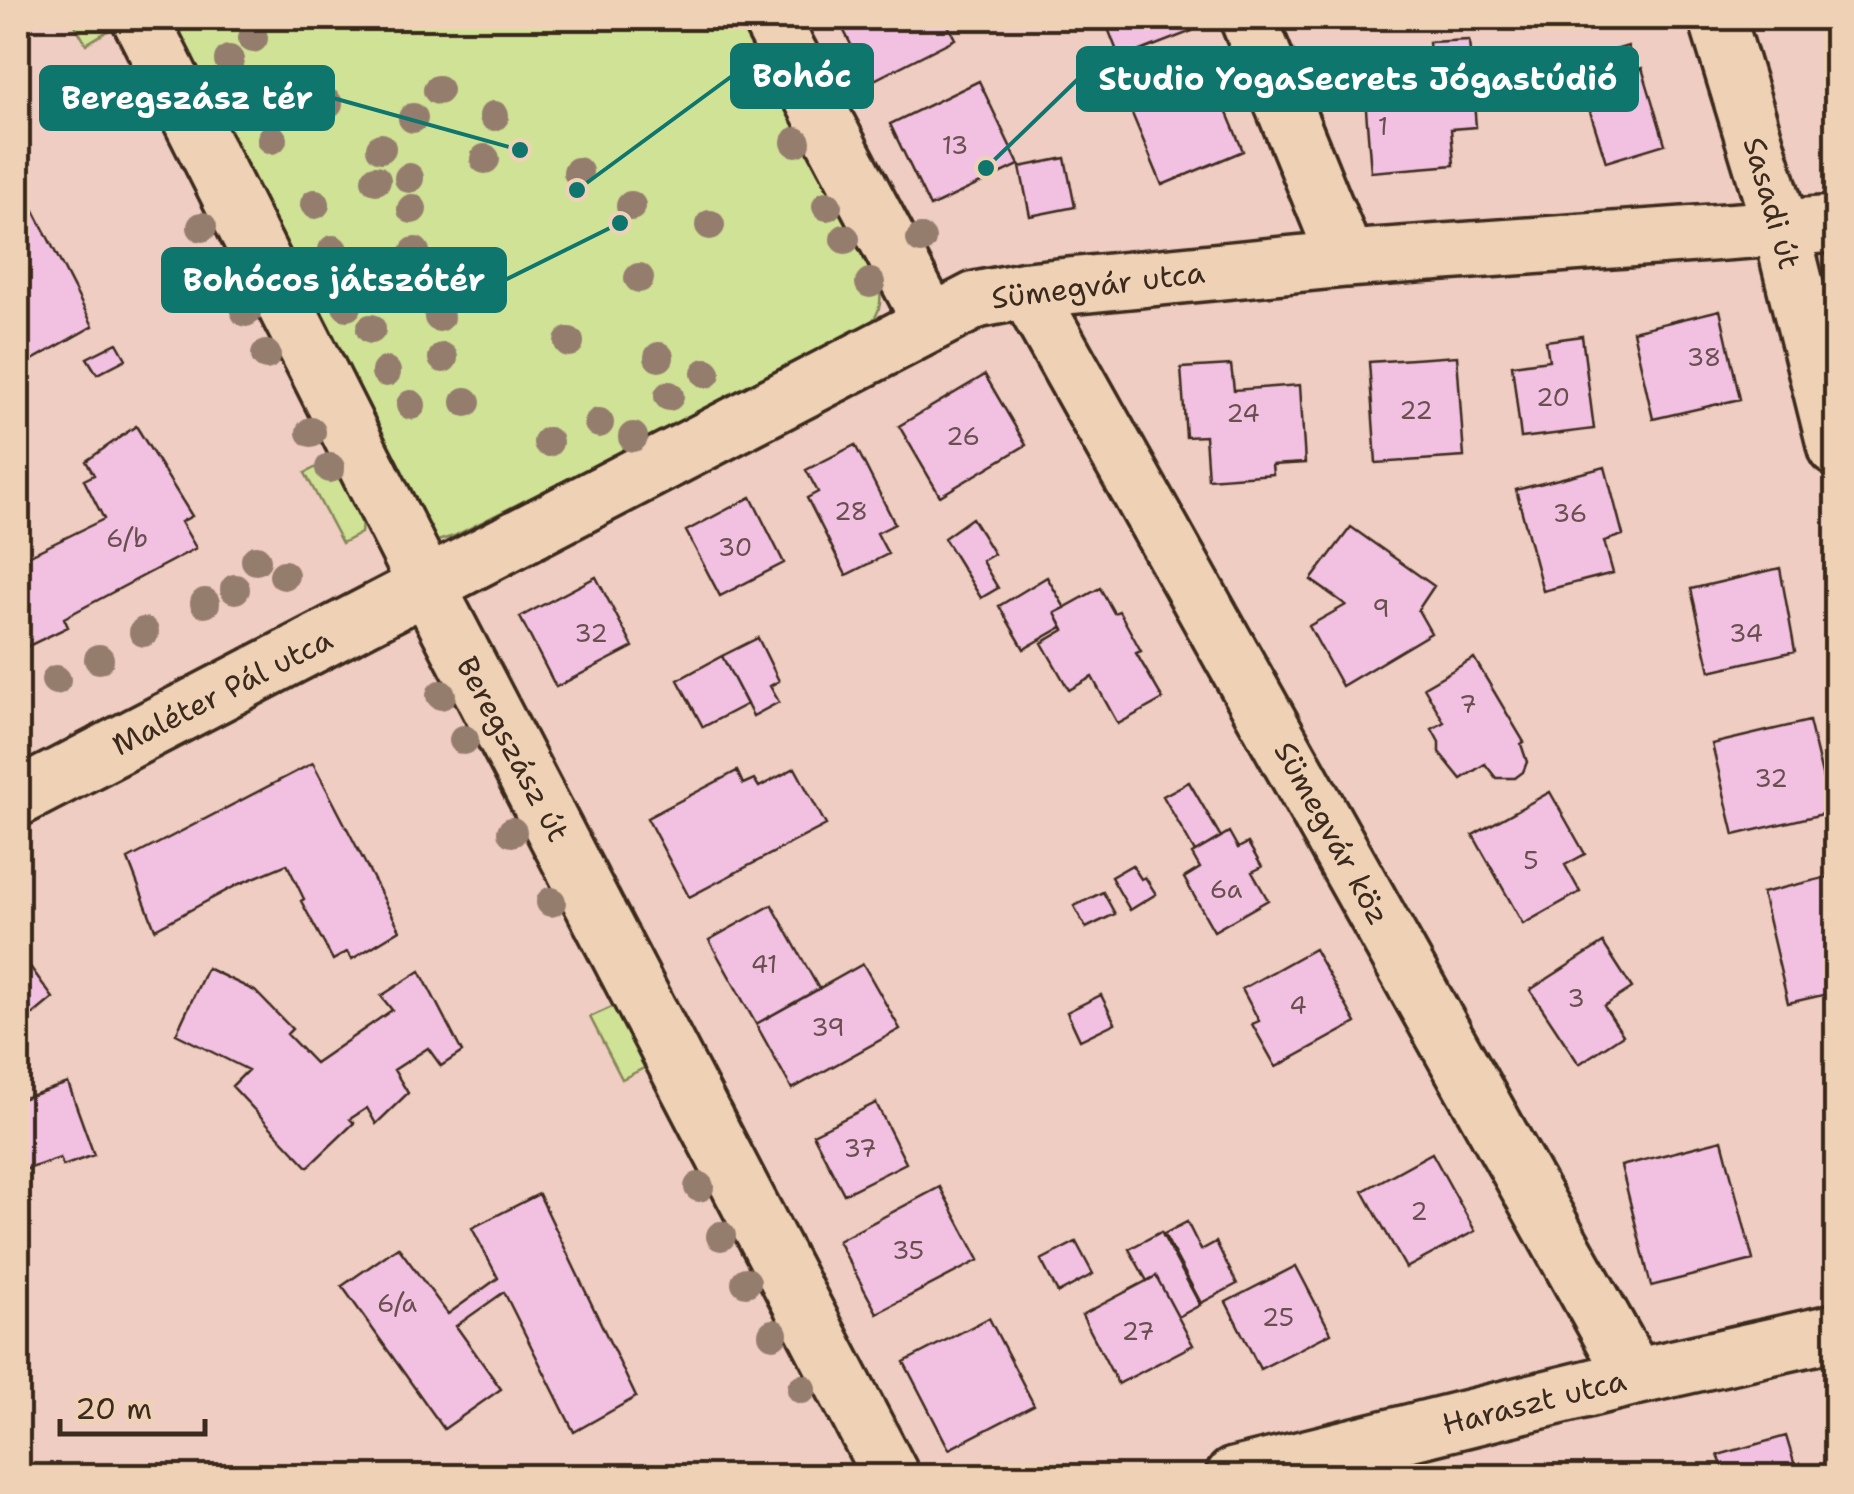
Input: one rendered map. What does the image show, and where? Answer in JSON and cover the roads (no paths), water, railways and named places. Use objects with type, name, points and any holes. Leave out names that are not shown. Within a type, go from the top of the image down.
[{"type":"street","name":"Beregszász út","points":[[140,18],[427,586],[891,1476]]},
{"type":"street","points":[[770,18],[931,322]]},
{"type":"street","points":[[1248,18],[1346,259]]},
{"type":"street","name":"Sasadi út","points":[[1716,18],[1781,228],[1836,448]]},
{"type":"street","name":"Sümegvár utca","points":[[427,586],[976,300],[1028,290],[1346,259],[1836,224]]},
{"type":"street","name":"Sümegvár köz","points":[[1028,290],[1635,1377]]},
{"type":"street","name":"Maléter Pál utca","points":[[18,798],[427,586]]},
{"type":"street","name":"Haraszt utca","points":[[1234,1476],[1836,1332]]},
{"type":"place","name":"Beregszász tér","points":[[520,150]]},
{"type":"place","name":"Studio YogaSecrets Jógastúdió","points":[[986,168]]},
{"type":"place","name":"Bohóc","points":[[577,190]]},
{"type":"place","name":"Bohócos játszótér","points":[[620,223]]}]
